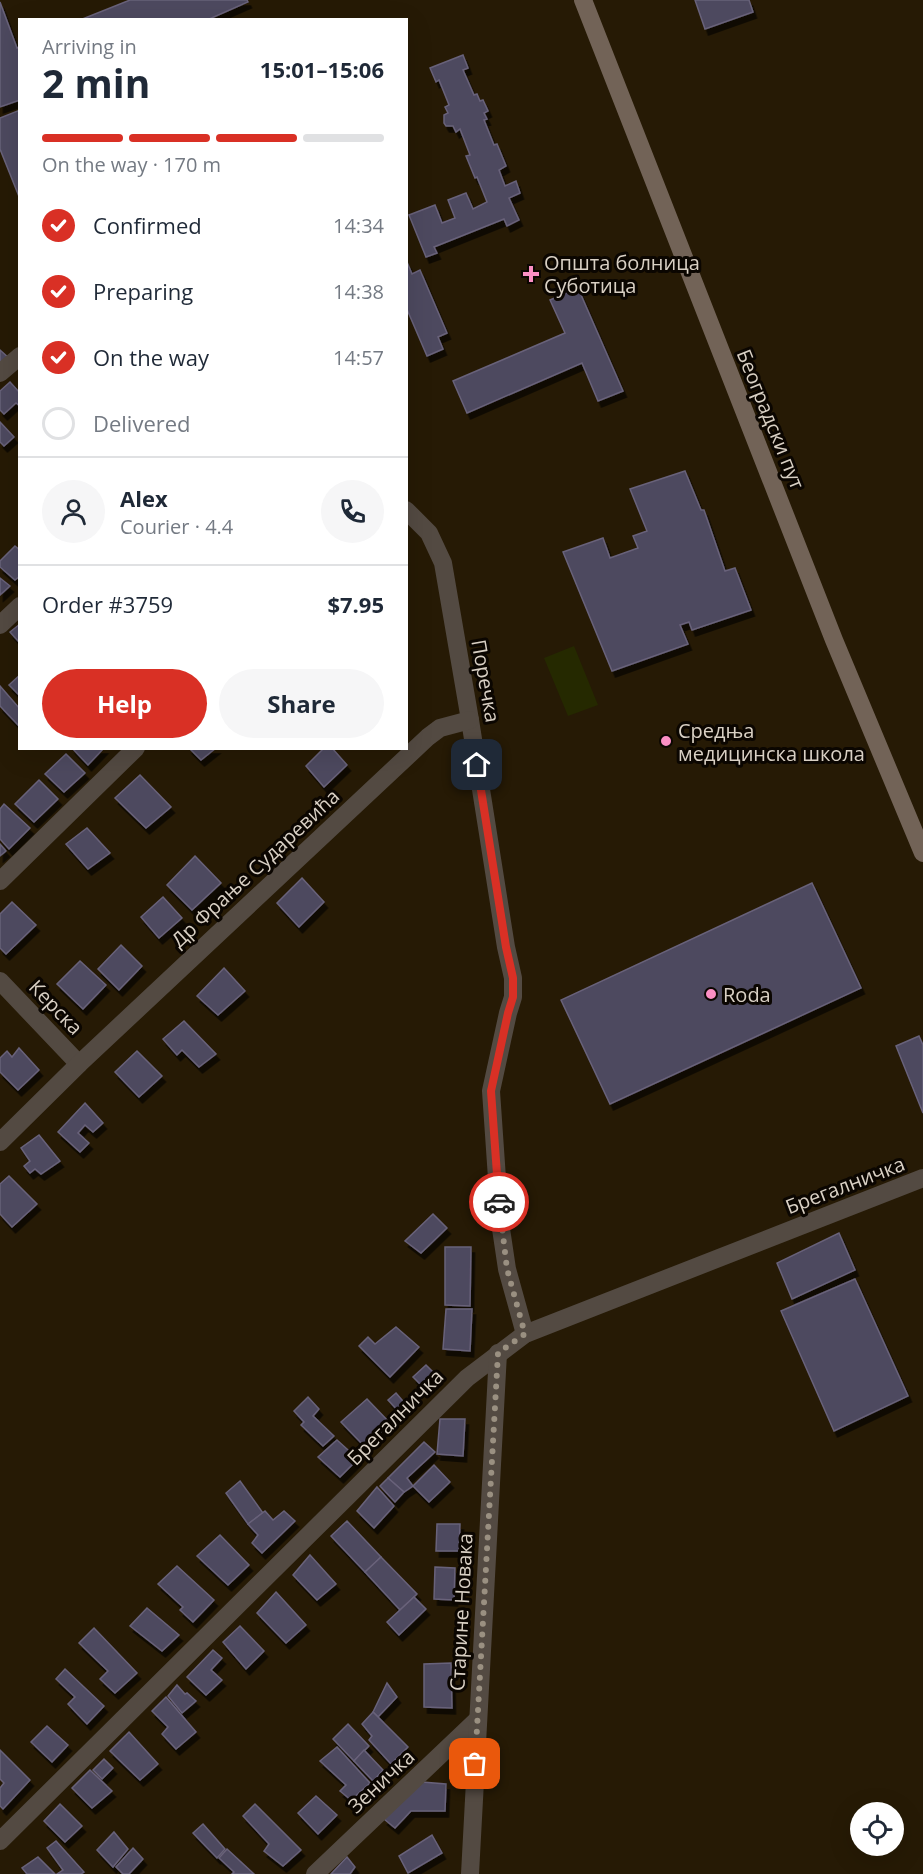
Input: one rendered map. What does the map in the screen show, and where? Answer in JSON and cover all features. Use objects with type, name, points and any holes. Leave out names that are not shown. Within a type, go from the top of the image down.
[{"type":"main road","name":"Београдски пут","points":[[583,0],[834,640],[923,853]]},
{"type":"street","points":[[0,373],[18,358]]},
{"type":"street","name":"Поречка","points":[[408,512],[429,533],[443,563],[513,978],[513,997],[491,1091],[500,1222],[507,1269],[525,1334]]},
{"type":"street","points":[[0,625],[18,608]]},
{"type":"street","name":"Др Фрање Сударевића","points":[[0,1142],[79,1064],[428,737],[440,728],[470,720]]},
{"type":"street","points":[[0,881],[134,750]]},
{"type":"street","name":"Керска","points":[[0,981],[79,1064]]},
{"type":"street","name":"Брегалничка","points":[[0,1841],[466,1378],[498,1353],[525,1334],[923,1178]]},
{"type":"street","name":"Старине Новака","points":[[470,1874],[498,1353]]},
{"type":"street","name":"Зеничка","points":[[315,1874],[477,1720]]},
{"type":"green space","points":[[574,646],[598,705],[568,716],[544,658]]},
{"type":"building","points":[[130,0],[247,0],[248,2],[212,18],[85,18]]},
{"type":"building","points":[[695,0],[749,0],[753,12],[705,29]]},
{"type":"building","points":[[0,2],[18,48],[18,101],[0,107]]},
{"type":"building","points":[[463,55],[468,68],[463,70],[474,95],[477,94],[480,101],[483,100],[488,111],[484,113],[487,119],[484,120],[506,166],[499,170],[505,186],[516,181],[520,193],[509,198],[519,220],[507,226],[504,219],[434,247],[437,253],[426,257],[409,215],[435,205],[442,223],[455,218],[448,200],[466,193],[473,209],[487,202],[466,156],[470,155],[460,129],[456,132],[453,126],[446,126],[444,123],[444,115],[448,113],[445,107],[449,105],[439,80],[436,82],[430,68]]},
{"type":"building","points":[[18,111],[18,194],[0,149],[0,118]]},
{"type":"building","points":[[408,264],[412,274],[420,270],[447,333],[438,337],[443,349],[427,356],[408,312]]},
{"type":"building","points":[[578,288],[623,391],[598,401],[582,363],[467,413],[453,381],[565,333],[550,300]]},
{"type":"building","points":[[0,350],[10,359],[0,369]]},
{"type":"building","points":[[10,382],[18,391],[18,404],[16,403],[4,414],[0,410],[0,391]]},
{"type":"building","points":[[0,422],[14,437],[4,446],[0,442]]},
{"type":"building","points":[[685,471],[701,510],[704,510],[725,571],[735,568],[751,610],[692,630],[689,622],[680,625],[688,644],[612,671],[563,552],[603,538],[610,558],[638,548],[633,536],[647,531],[630,489]]},
{"type":"building","points":[[15,546],[18,548],[18,578],[15,580],[0,567],[0,561]]},
{"type":"building","points":[[0,578],[10,586],[0,595]]},
{"type":"building","points":[[18,626],[18,641],[10,632]]},
{"type":"building","points":[[18,677],[18,694],[9,685]]},
{"type":"building","points":[[0,686],[18,707],[18,725],[0,706]]},
{"type":"building","points":[[74,750],[102,750],[88,765]]},
{"type":"building","points":[[191,750],[214,750],[201,760]]},
{"type":"building","points":[[322,750],[334,750],[347,765],[324,787],[306,766]]},
{"type":"building","points":[[66,754],[85,773],[64,792],[45,774]]},
{"type":"building","points":[[140,775],[171,807],[146,828],[115,798]]},
{"type":"building","points":[[39,780],[58,799],[34,822],[15,804]]},
{"type":"building","points":[[4,804],[30,828],[9,849],[0,839],[0,809]]},
{"type":"building","points":[[87,828],[110,853],[88,869],[66,844]]},
{"type":"building","points":[[0,844],[6,851],[0,856]]},
{"type":"building","points":[[195,856],[221,883],[192,910],[167,885]]},
{"type":"building","points":[[302,878],[324,902],[299,927],[277,903]]},
{"type":"building","name":"Roda","points":[[812,883],[861,988],[610,1104],[561,1000]]},
{"type":"building","points":[[163,897],[182,918],[159,938],[141,917]]},
{"type":"building","points":[[12,902],[36,925],[6,954],[0,948],[0,914]]},
{"type":"building","points":[[121,945],[142,966],[119,990],[98,969]]},
{"type":"building","points":[[80,961],[106,985],[83,1009],[57,984]]},
{"type":"building","points":[[224,968],[245,991],[218,1015],[197,996]]},
{"type":"building","points":[[184,1021],[216,1054],[199,1067],[182,1050],[177,1055],[163,1039]]},
{"type":"building","points":[[919,1036],[923,1045],[923,1113],[896,1046]]},
{"type":"building","points":[[19,1048],[39,1070],[18,1090],[0,1072],[0,1058],[7,1051],[12,1057]]},
{"type":"building","points":[[137,1051],[162,1076],[139,1097],[115,1072]]},
{"type":"building","points":[[85,1103],[103,1123],[93,1132],[85,1125],[78,1133],[89,1143],[80,1152],[58,1132]]},
{"type":"building","points":[[39,1135],[60,1161],[41,1174],[35,1169],[30,1173],[24,1166],[30,1161],[21,1148]]},
{"type":"building","points":[[9,1176],[37,1204],[12,1227],[0,1214],[0,1184]]},
{"type":"building","points":[[433,1214],[447,1228],[421,1253],[405,1241]]},
{"type":"building","points":[[839,1233],[855,1270],[792,1299],[777,1263]]},
{"type":"building","points":[[445,1247],[471,1247],[470,1306],[445,1305]]},
{"type":"building","points":[[855,1279],[908,1396],[834,1431],[781,1311]]},
{"type":"building","points":[[446,1309],[472,1309],[470,1351],[443,1349]]},
{"type":"building","points":[[396,1327],[419,1347],[390,1377],[359,1346],[368,1337],[375,1344]]},
{"type":"building","points":[[426,1365],[439,1378],[426,1390],[413,1377]]},
{"type":"building","points":[[396,1393],[408,1407],[401,1414],[388,1400]]},
{"type":"building","points":[[308,1397],[319,1409],[313,1416],[334,1436],[323,1446],[301,1425],[304,1422],[294,1411]]},
{"type":"building","points":[[367,1399],[390,1423],[365,1447],[341,1422]]},
{"type":"building","points":[[440,1419],[465,1419],[463,1456],[437,1454]]},
{"type":"building","points":[[337,1440],[358,1459],[340,1477],[318,1457]]},
{"type":"building","points":[[424,1442],[435,1452],[407,1478],[413,1486],[404,1492],[388,1478]]},
{"type":"building","points":[[434,1465],[450,1482],[429,1502],[413,1486]]},
{"type":"building","points":[[388,1478],[404,1492],[395,1502],[380,1486]]},
{"type":"building","points":[[240,1481],[263,1513],[248,1524],[226,1493]]},
{"type":"building","points":[[377,1487],[394,1506],[374,1528],[357,1511]]},
{"type":"building","points":[[265,1511],[273,1520],[284,1511],[295,1521],[262,1553],[252,1543],[258,1535],[248,1524]]},
{"type":"building","points":[[347,1521],[381,1557],[365,1572],[331,1536]]},
{"type":"building","points":[[437,1524],[460,1524],[459,1551],[436,1551]]},
{"type":"building","points":[[220,1535],[249,1565],[228,1585],[197,1556]]},
{"type":"building","points":[[310,1555],[336,1584],[317,1600],[293,1575]]},
{"type":"building","points":[[381,1557],[417,1594],[400,1610],[365,1572]]},
{"type":"building","points":[[177,1566],[214,1600],[193,1622],[180,1610],[183,1607],[158,1584]]},
{"type":"building","points":[[435,1567],[455,1568],[454,1600],[434,1599]]},
{"type":"building","points":[[276,1592],[306,1625],[286,1643],[257,1613]]},
{"type":"building","points":[[414,1597],[426,1609],[399,1635],[387,1622]]},
{"type":"building","points":[[147,1608],[179,1635],[162,1651],[130,1626]]},
{"type":"building","points":[[240,1626],[264,1651],[246,1669],[223,1642]]},
{"type":"building","points":[[94,1628],[137,1673],[115,1693],[100,1679],[108,1671],[79,1643]]},
{"type":"building","points":[[213,1650],[222,1658],[211,1670],[222,1680],[206,1695],[187,1677]]},
{"type":"building","points":[[451,1663],[452,1708],[424,1707],[424,1664]]},
{"type":"building","points":[[65,1669],[104,1706],[87,1724],[68,1704],[75,1697],[56,1679]]},
{"type":"building","points":[[387,1683],[397,1697],[378,1717],[373,1712]]},
{"type":"building","points":[[177,1685],[196,1701],[182,1713],[168,1696]]},
{"type":"building","points":[[166,1697],[196,1732],[176,1749],[162,1734],[168,1727],[152,1711]]},
{"type":"building","points":[[373,1712],[408,1747],[391,1764],[369,1740],[372,1736],[362,1724]]},
{"type":"building","points":[[348,1724],[369,1746],[354,1761],[333,1739]]},
{"type":"building","points":[[47,1726],[68,1745],[52,1762],[31,1742]]},
{"type":"building","points":[[129,1732],[158,1764],[140,1780],[110,1751]]},
{"type":"building","points":[[337,1747],[370,1783],[351,1800],[340,1791],[346,1785],[320,1761]]},
{"type":"building","points":[[0,1750],[30,1780],[3,1809],[0,1806],[0,1788],[4,1783],[0,1779]]},
{"type":"building","points":[[364,1750],[383,1770],[373,1781],[354,1761]]},
{"type":"building","points":[[104,1759],[113,1768],[102,1779],[93,1770]]},
{"type":"building","points":[[90,1770],[112,1791],[92,1808],[72,1788]]},
{"type":"building","points":[[422,1782],[446,1784],[445,1811],[411,1811],[395,1828],[384,1819]]},
{"type":"building","points":[[316,1796],[337,1815],[318,1834],[298,1813]]},
{"type":"building","points":[[60,1804],[82,1826],[65,1842],[44,1821]]},
{"type":"building","points":[[255,1804],[301,1850],[283,1866],[264,1851],[269,1844],[243,1816]]},
{"type":"building","points":[[203,1824],[225,1849],[217,1858],[193,1833]]},
{"type":"building","points":[[114,1832],[128,1849],[113,1867],[97,1850]]},
{"type":"building","points":[[432,1835],[442,1853],[408,1873],[399,1856]]},
{"type":"building","points":[[56,1841],[84,1872],[57,1874],[63,1870],[47,1848]]},
{"type":"building","points":[[133,1848],[143,1859],[129,1874],[123,1874],[116,1867]]},
{"type":"building","points":[[227,1849],[254,1874],[232,1874],[234,1872],[219,1858]]},
{"type":"building","points":[[38,1857],[55,1874],[27,1874],[22,1868]]},
{"type":"building","points":[[347,1857],[355,1867],[350,1874],[331,1874]]},
{"type":"way so far","points":[[475,1764],[498,1353],[525,1334],[507,1269],[499,1202]]},
{"type":"place","name":"Општа болница Суботица","points":[[531,274]]},
{"type":"place","name":"Средња медицинска школа","points":[[666,741]]},
{"type":"place","name":"Roda","points":[[711,994]]},
{"type":"route","points":[[477,765],[513,978],[513,997],[491,1091],[499,1202]]}]
